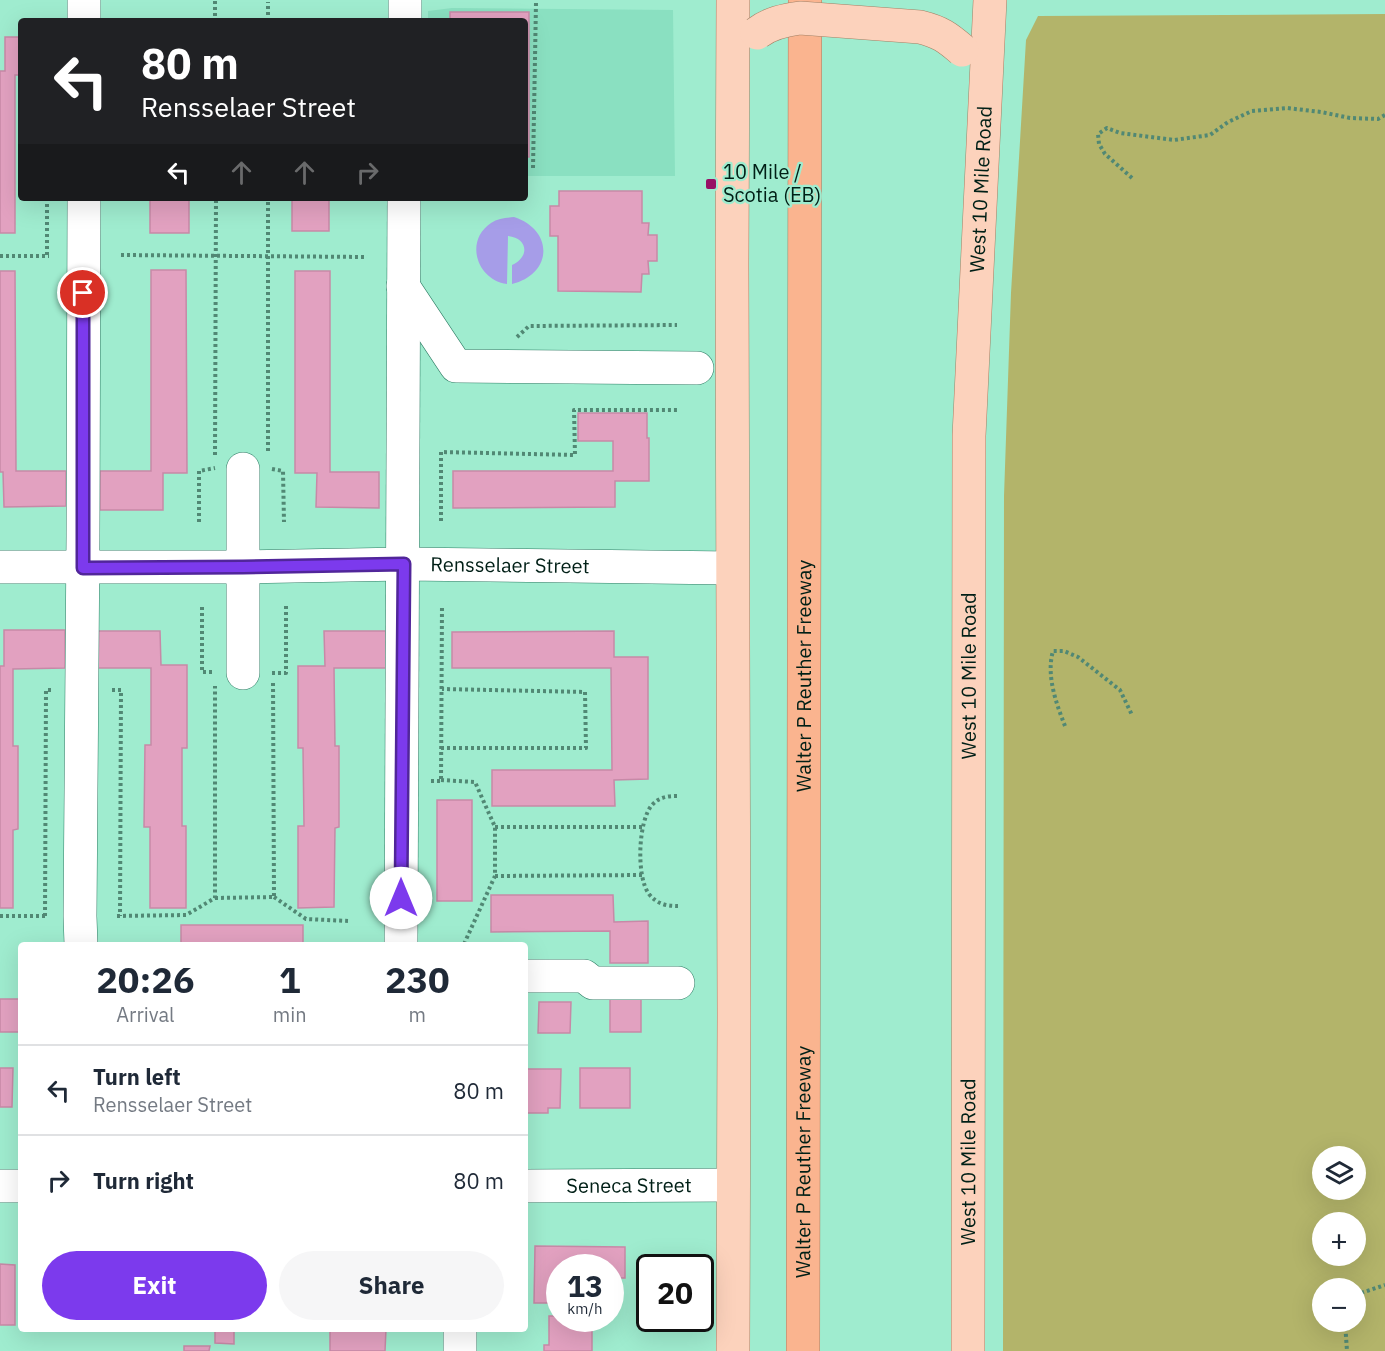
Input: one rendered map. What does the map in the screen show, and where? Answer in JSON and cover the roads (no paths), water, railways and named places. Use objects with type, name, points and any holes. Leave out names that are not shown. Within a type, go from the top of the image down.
[{"type":"highway","name":"Walter P Reuther Freeway","points":[[803,1351],[806,0]]},
{"type":"main road","points":[[733,0],[733,1351]]},
{"type":"main road","name":"West 10 Mile Road","points":[[968,1351],[969,436],[990,0]]},
{"type":"main road","points":[[732,73],[744,45],[764,27],[787,19],[800,18],[920,27],[936,31],[949,38],[970,58],[986,85]]},
{"type":"street","points":[[84,0],[84,18]]},
{"type":"street","points":[[405,0],[405,18]]},
{"type":"street","points":[[81,942],[84,201]]},
{"type":"street","points":[[404,201],[404,564],[401,779],[414,942]]},
{"type":"street","points":[[403,286],[456,366],[697,368]]},
{"type":"street","points":[[244,676],[243,567],[259,465]]},
{"type":"street","name":"Rensselaer Street","points":[[0,567],[243,567],[404,564],[732,568]]},
{"type":"street","points":[[528,976],[584,976],[593,983],[678,983]]},
{"type":"street","name":"Seneca Street","points":[[528,1186],[733,1185]]},
{"type":"street","points":[[0,1186],[18,1186]]},
{"type":"street","points":[[460,1332],[460,1351]]},
{"type":"place","name":"10 Mile / Scotia (EB)","points":[[711,184]]}]
